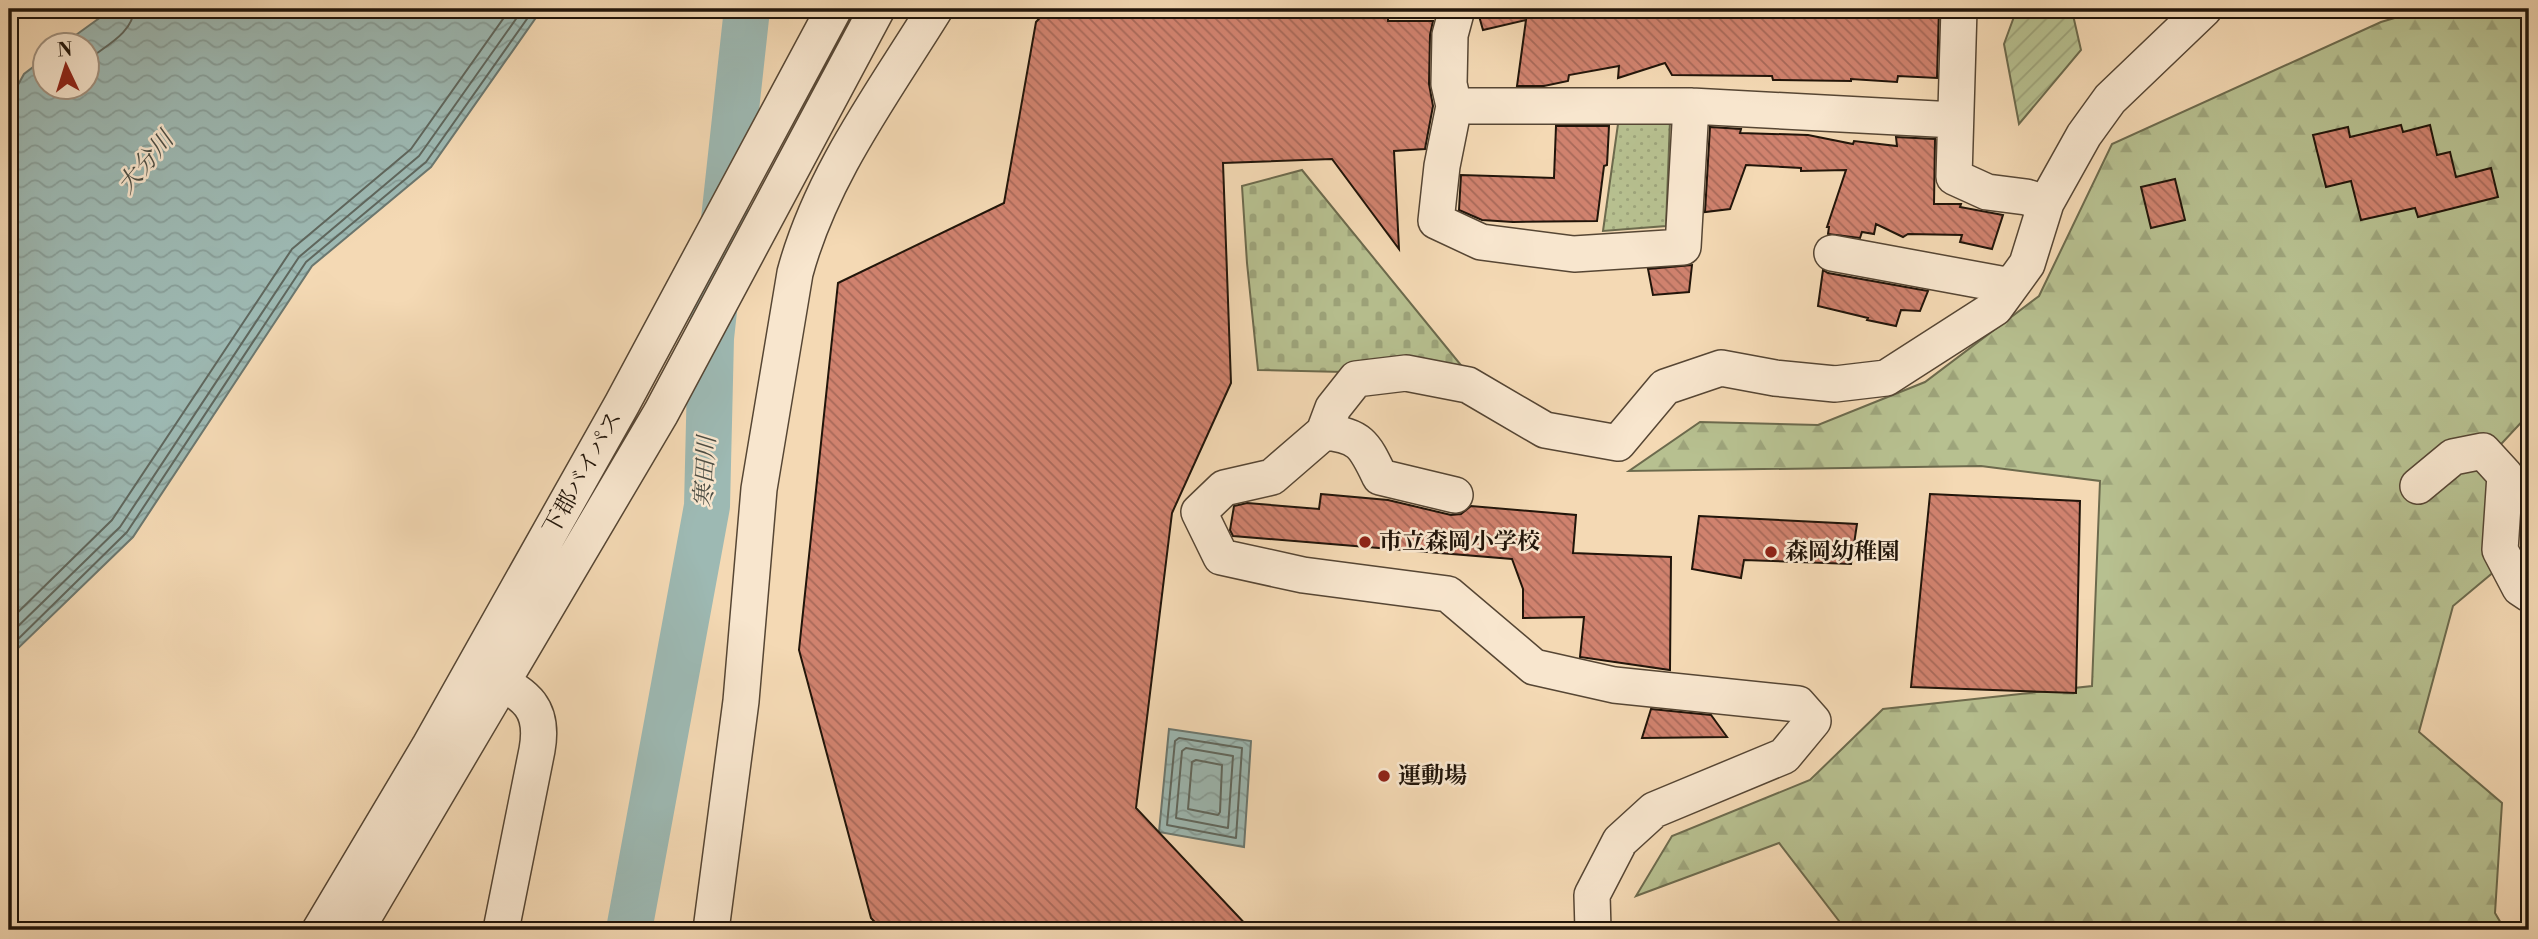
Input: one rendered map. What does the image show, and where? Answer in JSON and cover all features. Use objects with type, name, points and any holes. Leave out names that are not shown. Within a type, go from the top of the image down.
[{"type":"street","name":"下郡バイパス","points":[[320,930],[489,675],[622,404],[834,9]]},
{"type":"street","points":[[356,930],[489,675],[661,413],[877,9]]},
{"type":"street","points":[[848,149],[890,49],[911,9]]},
{"type":"street","points":[[711,930],[741,701],[760,489],[804,239],[818,203],[848,149],[935,9]]},
{"type":"street","points":[[1457,9],[1450,35],[1449,83],[1454,106],[1442,166],[1436,221],[1481,242],[1574,254],[1684,247],[1691,106]]},
{"type":"street","points":[[1959,9],[1954,177],[1987,192],[2026,197],[2046,203]]},
{"type":"street","points":[[1593,930],[1592,894],[1620,841],[1654,810],[1784,757],[1813,721],[1798,704],[1614,685],[1534,667],[1448,594],[1303,575],[1221,557],[1199,512],[1224,488],[1272,477],[1324,432],[1333,408],[1356,380],[1406,373],[1468,385],[1545,430],[1618,443],[1665,387],[1721,368],[1775,378],[1835,384],[1886,378],[1995,308],[2027,264],[2046,203],[2084,135],[2110,99],[2204,9]]},
{"type":"street","points":[[1454,106],[1691,106],[1955,120]]},
{"type":"street","points":[[1832,253],[2011,286]]},
{"type":"street","points":[[1324,432],[1344,434],[1366,448],[1380,477],[1455,495]]},
{"type":"street","points":[[2418,486],[2453,457],[2483,451],[2505,474],[2500,550],[2520,588],[2529,594]]},
{"type":"street","points":[[489,675],[528,698],[537,716],[538,728],[537,750],[501,930]]},
{"type":"green space","points":[[2425,9],[2529,9],[2529,414],[2489,457],[2502,565],[2453,606],[2419,732],[2502,803],[2495,913],[2505,930],[1846,930],[1779,843],[1636,896],[1672,836],[1810,780],[1883,709],[2092,686],[2100,481],[1981,466],[1629,471],[1700,422],[1818,425],[1925,382],[2039,296],[2112,144],[2381,22]]},
{"type":"green space","points":[[2015,14],[2073,15],[2081,50],[2019,124],[2004,44]]},
{"type":"green space","points":[[1670,120],[1666,226],[1603,231],[1618,124]]},
{"type":"green space","points":[[1302,170],[1469,375],[1258,370],[1242,186]]},
{"type":"water","name":"大分川","points":[[112,9],[542,9],[431,167],[312,266],[133,537],[9,657],[9,101],[24,74],[32,68],[32,102],[102,102],[102,32],[80,32]]},
{"type":"water","points":[[1169,729],[1251,741],[1244,847],[1159,832]]},
{"type":"building","points":[[1048,9],[1388,9],[1388,21],[1433,21],[1430,35],[1429,84],[1433,106],[1425,149],[1394,151],[1399,249],[1332,159],[1223,163],[1231,383],[1172,513],[1136,808],[1251,930],[882,930],[871,918],[799,650],[838,283],[1004,203],[1036,22]]},
{"type":"building","points":[[1477,9],[1939,9],[1937,78],[1898,76],[1897,82],[1851,79],[1773,80],[1772,76],[1672,75],[1665,63],[1618,78],[1619,66],[1569,75],[1568,81],[1544,86],[1517,86],[1526,20],[1483,30]]},
{"type":"building","points":[[2401,125],[2403,132],[2430,125],[2437,155],[2450,152],[2456,177],[2491,168],[2498,197],[2418,217],[2415,208],[2361,220],[2351,181],[2326,187],[2313,135],[2348,127],[2350,137]]},
{"type":"building","points":[[1556,126],[1609,126],[1607,165],[1604,166],[1597,221],[1482,220],[1459,210],[1461,175],[1554,178]]},
{"type":"building","points":[[1710,127],[1741,129],[1740,133],[1808,135],[1853,144],[1854,141],[1897,146],[1896,137],[1935,139],[1934,204],[1961,204],[1960,207],[2003,215],[1992,249],[1960,242],[1962,235],[1908,234],[1903,237],[1876,224],[1874,234],[1862,232],[1860,238],[1828,234],[1827,227],[1846,170],[1801,171],[1801,168],[1746,165],[1730,209],[1705,212]]},
{"type":"building","points":[[2175,179],[2185,220],[2151,228],[2141,187]]},
{"type":"building","points":[[1692,265],[1689,292],[1653,295],[1648,269]]},
{"type":"building","points":[[1823,270],[1928,291],[1920,311],[1901,310],[1896,326],[1818,306]]},
{"type":"building","points":[[1321,494],[1388,500],[1451,515],[1461,514],[1471,506],[1576,515],[1573,553],[1671,557],[1670,670],[1580,657],[1584,617],[1523,618],[1523,589],[1512,559],[1233,536],[1230,530],[1234,506],[1247,503],[1319,509]]},
{"type":"building","points":[[1930,494],[2080,501],[2076,693],[1911,687]]},
{"type":"building","points":[[1699,516],[1857,524],[1851,564],[1744,560],[1741,578],[1692,569]]},
{"type":"building","points":[[1651,709],[1711,715],[1727,737],[1642,738]]},
{"type":"waterway","name":"寒田川","points":[[629,930],[707,506],[711,338],[747,9]]},
{"type":"place","name":"市立森岡小学校","points":[[1365,542]]},
{"type":"place","name":"森岡幼稚園","points":[[1771,552]]},
{"type":"place","name":"運動場","points":[[1384,776]]}]
